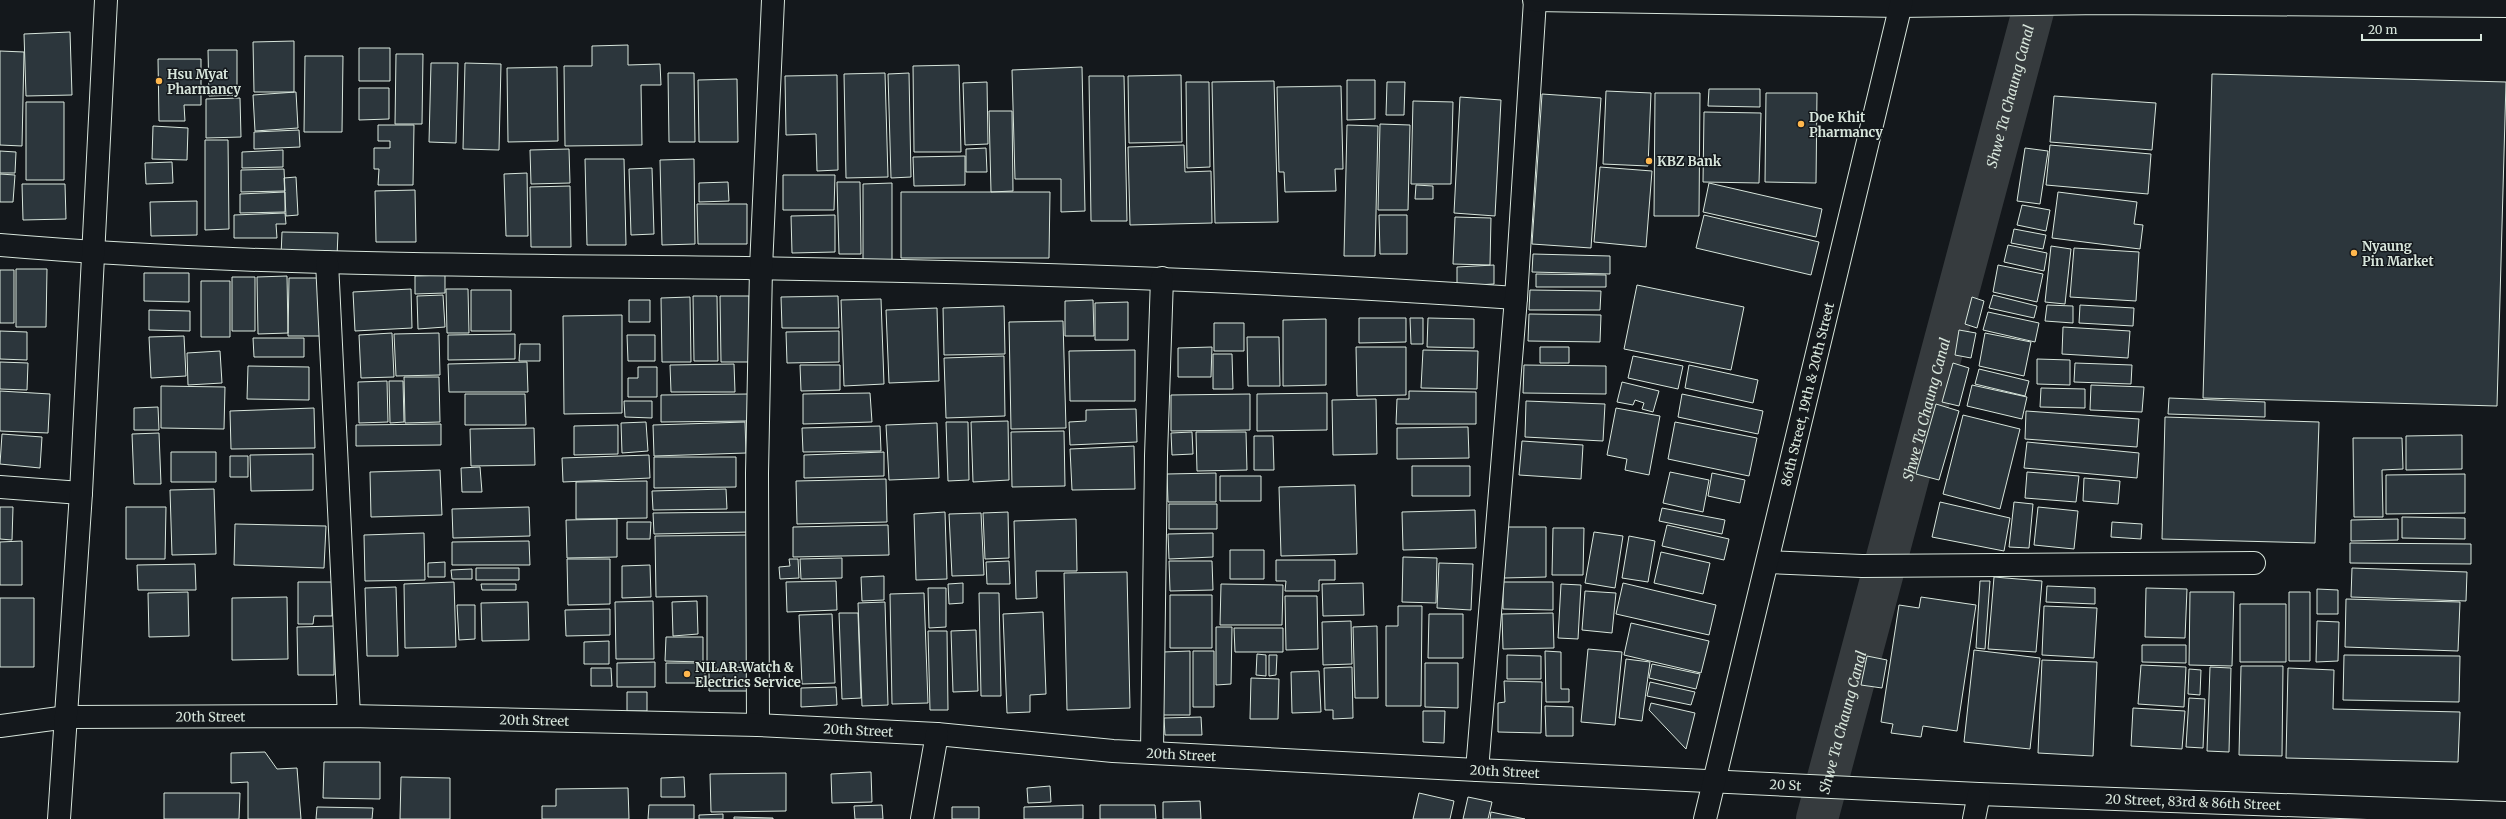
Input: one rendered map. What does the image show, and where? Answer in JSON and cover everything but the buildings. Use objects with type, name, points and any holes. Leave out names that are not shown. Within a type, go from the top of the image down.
[{"type":"street","points":[[59,819],[81,493],[106,0]]},
{"type":"street","points":[[758,725],[757,473],[761,268],[773,0]]},
{"type":"street","points":[[1477,770],[1516,298],[1535,0],[1983,5],[2103,3],[2506,6]]},
{"type":"street","name":"86th Street, 19th & 20th Street","points":[[1705,819],[1768,562],[1901,3]]},
{"type":"street","points":[[0,245],[92,253],[327,262],[761,268],[1162,278],[1339,285],[1516,298]]},
{"type":"street","points":[[327,262],[349,716]]},
{"type":"street","points":[[1152,752],[1156,456],[1162,278]]},
{"type":"street","points":[[0,487],[81,493]]},
{"type":"street","points":[[1768,562],[1862,566],[2254,563]]},
{"type":"street","name":"20th Street","points":[[0,726],[67,717],[349,716],[758,725],[937,734],[1152,752],[1715,782]]},
{"type":"street","points":[[922,819],[937,734]]},
{"type":"street","name":"20 St","points":[[1715,782],[1880,788]]},
{"type":"street","name":"20 Street, 83rd & 86th Street","points":[[1880,788],[1979,794],[2506,813]]},
{"type":"street","points":[[1974,819],[1979,794]]},
{"type":"waterway","name":"Shwe Ta Chaung Canal","points":[[1817,819],[2036,0]]},
{"type":"place","name":"Hsu Myat Pharmancy","points":[[159,81]]},
{"type":"place","name":"Doe Khit Pharmancy","points":[[1801,124]]},
{"type":"place","name":"KBZ Bank","points":[[1649,161]]},
{"type":"place","name":"Nyaung Pin Market","points":[[2354,253]]},
{"type":"place","name":"NILAR Watch & Electrics Service","points":[[687,674]]}]
